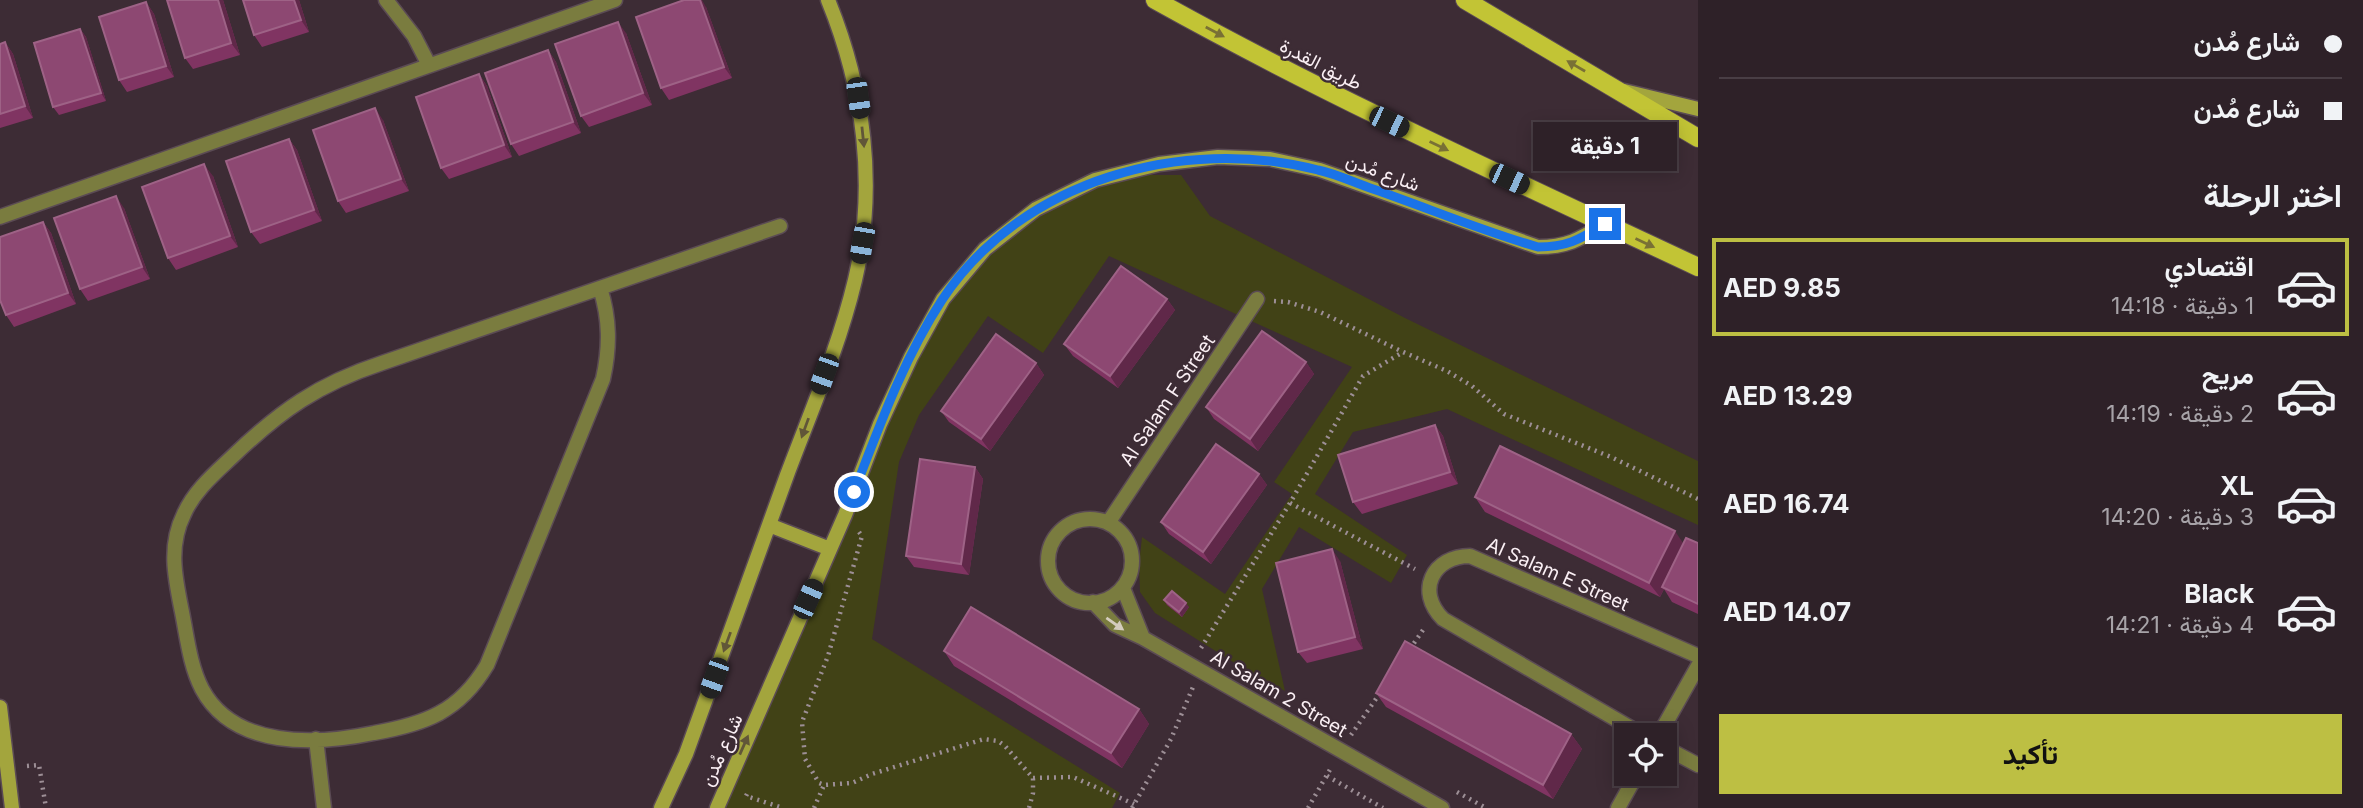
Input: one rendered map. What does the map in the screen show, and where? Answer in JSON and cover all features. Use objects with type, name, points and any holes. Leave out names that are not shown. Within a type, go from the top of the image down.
[{"type":"main road","points":[[1143,0],[1178,13]]},
{"type":"main road","name":"طريق القدرة","points":[[1154,0],[1330,93],[1698,267]]},
{"type":"main road","points":[[1465,0],[1698,138]]},
{"type":"street","points":[[386,0],[414,36],[429,65]]},
{"type":"street","points":[[0,217],[615,0]]},
{"type":"street","name":"شارع مُدن","points":[[661,808],[686,754],[846,314],[862,243],[866,170],[860,110],[850,62],[828,0]]},
{"type":"street","points":[[1616,89],[1698,108]]},
{"type":"street","name":"شارع مُدن","points":[[717,808],[911,356],[943,299],[985,249],[1036,209],[1096,180],[1171,162],[1218,157],[1270,159],[1320,170],[1538,247],[1573,243],[1605,224]]},
{"type":"street","points":[[600,288],[609,325],[603,379],[487,665],[459,701],[433,717],[394,730],[316,739],[265,736],[245,729],[216,710],[200,687],[192,662],[173,571],[174,542],[183,514],[191,501],[211,477],[274,419],[325,385],[353,372],[780,226]]},
{"type":"street","name":"Al Salam F Street","points":[[1108,523],[1258,299]]},
{"type":"street","points":[[1091,519],[1108,523],[1121,531],[1131,552],[1130,575],[1123,588],[1109,599],[1093,602],[1074,600],[1060,591],[1051,577],[1047,561],[1051,544],[1060,531],[1074,522],[1091,519]]},
{"type":"street","points":[[769,526],[830,549]]},
{"type":"street","name":"Al Salam E Street","points":[[1431,578],[1447,560],[1470,556],[1698,656]]},
{"type":"street","points":[[1431,578],[1430,601],[1443,619],[1622,723]]},
{"type":"street","points":[[1123,588],[1143,638]]},
{"type":"street","points":[[1093,602],[1115,625],[1143,638]]},
{"type":"street","name":"Al Salam 2 Street","points":[[1143,638],[1442,808]]},
{"type":"street","points":[[1666,723],[1698,666]]},
{"type":"street","points":[[0,707],[12,808]]},
{"type":"street","points":[[316,739],[323,805]]},
{"type":"street","points":[[1677,754],[1698,765]]},
{"type":"street","points":[[1618,808],[1630,786]]},
{"type":"path","points":[[1258,299],[1288,302],[1320,312],[1447,371],[1472,386],[1504,414],[1611,457],[1698,499]]},
{"type":"path","points":[[1033,778],[1073,777],[1133,806],[1171,739],[1207,653],[1200,650],[1290,503],[1363,376],[1403,352]]},
{"type":"path","points":[[1290,503],[1431,578]]},
{"type":"path","points":[[845,515],[862,536],[828,656],[802,722],[805,759],[819,783],[852,783],[872,774],[984,740],[998,741],[1033,778],[1029,808]]},
{"type":"path","points":[[1406,656],[1436,612]]},
{"type":"path","points":[[1308,808],[1341,751],[1383,689]]},
{"type":"path","points":[[1341,726],[1353,732]]},
{"type":"path","points":[[731,775],[752,782],[746,796],[783,808]]},
{"type":"path","points":[[1326,776],[1383,808]]},
{"type":"path","points":[[814,808],[824,785]]},
{"type":"path","points":[[1450,787],[1486,808]]},
{"type":"path","points":[[762,808],[764,801]]},
{"type":"shaded area","points":[[1136,175],[1181,175],[1210,216],[1405,318],[1698,461],[1698,525],[1447,409],[1353,432],[1315,494],[1407,555],[1391,583],[1299,527],[1262,589],[1285,691],[1249,672],[1155,613],[1140,592],[1142,537],[1225,594],[1292,494],[1274,482],[1352,367],[1109,256],[1043,353],[988,316],[919,415],[899,462],[872,639],[1120,793],[1112,808],[715,808],[816,564],[834,559],[852,515],[847,497],[934,311],[1008,230],[1083,187]]},
{"type":"building","points":[[167,0],[218,0],[231,43],[185,58]]},
{"type":"building","points":[[243,0],[294,0],[301,20],[254,35]]},
{"type":"building","points":[[684,0],[700,0],[724,67],[661,88],[636,17]]},
{"type":"building","points":[[146,2],[166,66],[119,80],[99,17]]},
{"type":"building","points":[[618,22],[643,93],[581,116],[555,44]]},
{"type":"building","points":[[80,29],[101,93],[53,107],[34,43]]},
{"type":"building","points":[[5,42],[25,106],[0,114],[0,44]]},
{"type":"building","points":[[548,50],[573,122],[511,144],[485,73]]},
{"type":"building","points":[[479,74],[504,145],[441,168],[416,97]]},
{"type":"building","points":[[375,108],[401,179],[338,201],[313,130]]},
{"type":"building","points":[[289,139],[314,210],[251,232],[226,161]]},
{"type":"building","points":[[204,164],[230,236],[168,258],[142,187]]},
{"type":"building","points":[[116,196],[142,267],[80,289],[54,218]]},
{"type":"building","points":[[43,222],[68,293],[6,315],[0,300],[0,237]]},
{"type":"building","points":[[1121,266],[1167,299],[1110,376],[1064,344]]},
{"type":"building","points":[[1262,331],[1306,362],[1250,439],[1206,407]]},
{"type":"building","points":[[996,334],[1036,363],[981,439],[941,411]]},
{"type":"building","points":[[1435,425],[1450,472],[1353,502],[1338,455]]},
{"type":"building","points":[[1216,444],[1259,474],[1203,552],[1161,522]]},
{"type":"building","points":[[1500,446],[1675,531],[1649,583],[1475,497]]},
{"type":"building","points":[[920,459],[975,467],[961,564],[906,556]]},
{"type":"building","points":[[1686,538],[1698,543],[1698,604],[1662,587]]},
{"type":"building","points":[[1332,549],[1355,637],[1298,652],[1276,563]]},
{"type":"building","points":[[1172,591],[1186,603],[1179,612],[1164,600]]},
{"type":"building","points":[[971,607],[1139,709],[1111,753],[944,651]]},
{"type":"building","points":[[1405,641],[1571,734],[1543,785],[1376,693]]},
{"type":"route","points":[[854,492],[880,424],[911,356],[943,299],[985,249],[1036,209],[1096,180],[1159,164],[1218,157],[1270,159],[1320,170],[1538,247],[1573,243],[1605,224]]}]
